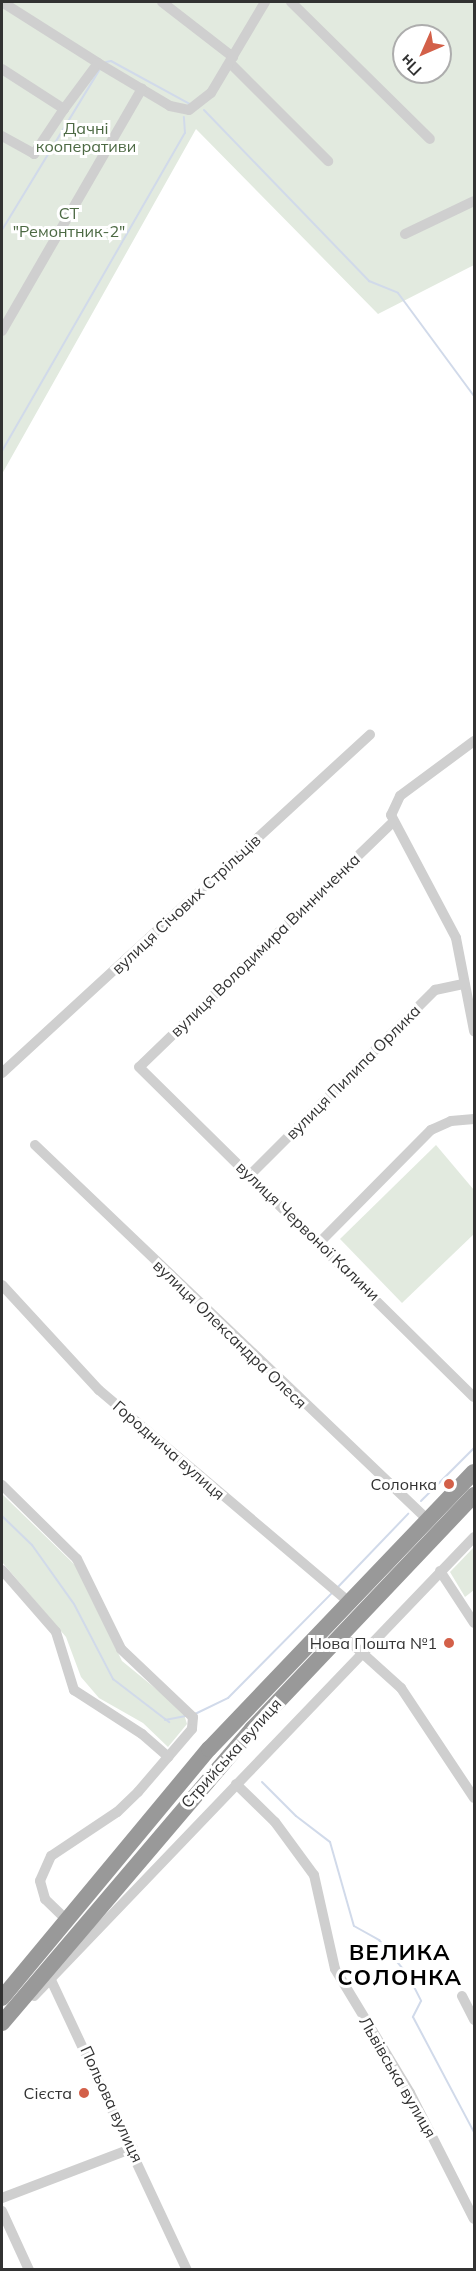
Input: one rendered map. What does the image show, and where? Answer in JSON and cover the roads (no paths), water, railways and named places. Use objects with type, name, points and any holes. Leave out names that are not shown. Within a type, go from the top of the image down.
[{"type":"highway","name":"Стрийська вулиця","points":[[2,1998],[174,1789],[340,1594],[428,1520],[474,1472]]},
{"type":"highway","name":"Стрийська вулиця","points":[[2,2023],[174,1817],[333,1641],[474,1495]]},
{"type":"street","points":[[162,2],[232,60],[328,161]]},
{"type":"street","points":[[2,3],[177,109],[195,109],[232,60],[265,2]]},
{"type":"street","points":[[291,2],[430,140]]},
{"type":"street","points":[[2,136],[34,154],[98,63]]},
{"type":"street","points":[[2,69],[64,109]]},
{"type":"street","points":[[2,331],[142,89]]},
{"type":"street","points":[[405,234],[474,201]]},
{"type":"street","name":"вулиця Січових Стрільців","points":[[2,1073],[370,735]]},
{"type":"street","points":[[474,741],[400,796],[394,804],[392,823],[456,938],[474,1031]]},
{"type":"street","name":"вулиця Володимира Винниченка","points":[[138,1067],[392,823]]},
{"type":"street","name":"вулиця Пилипа Орлика","points":[[250,1175],[435,990],[464,984]]},
{"type":"street","name":"вулиця Червоної Калини","points":[[138,1067],[320,1242],[474,1397]]},
{"type":"street","points":[[320,1242],[431,1130],[451,1121],[474,1119]]},
{"type":"street","name":"вулиця Олександра Олеся","points":[[35,1145],[428,1520]]},
{"type":"street","name":"Городнича вулиця","points":[[2,1285],[99,1390],[340,1594]]},
{"type":"street","points":[[2,1485],[77,1559],[121,1649],[193,1718],[192,1729],[117,1812],[51,1856],[40,1881],[45,1899],[67,1920]]},
{"type":"street","points":[[18,2004],[31,2000],[51,1980],[236,1784],[358,1649],[474,1538]]},
{"type":"street","points":[[2,1570],[56,1632],[74,1689],[142,1734],[168,1757]]},
{"type":"street","points":[[440,1571],[474,1623]]},
{"type":"street","points":[[354,1620],[350,1633],[358,1649]]},
{"type":"street","points":[[333,1641],[346,1640],[401,1688],[474,1798]]},
{"type":"street","name":"Львівська вулиця","points":[[236,1784],[275,1822],[314,1875],[335,1969],[410,2093],[474,2219]]},
{"type":"street","name":"Польова вулиця","points":[[51,1980],[133,2148],[187,2270]]},
{"type":"street","points":[[462,1996],[474,2020]]},
{"type":"street","points":[[2,2198],[133,2148]]},
{"type":"street","points":[[2,2211],[29,2270]]},
{"type":"waterway","points":[[106,62],[111,61],[190,104]]},
{"type":"waterway","points":[[2,230],[100,69]]},
{"type":"waterway","points":[[204,110],[369,281],[398,293],[474,396]]},
{"type":"waterway","points":[[2,451],[185,133],[184,117]]},
{"type":"waterway","points":[[421,1501],[474,1448]]},
{"type":"waterway","points":[[337,1588],[408,1514]]},
{"type":"waterway","points":[[2,1516],[32,1545],[74,1604],[113,1679],[169,1722]]},
{"type":"waterway","points":[[195,1714],[228,1698],[333,1592]]},
{"type":"waterway","points":[[165,1720],[186,1716]]},
{"type":"waterway","points":[[262,1782],[296,1816],[330,1842],[354,1926],[379,1940],[408,1975],[421,2001],[413,2017],[474,2132]]},
{"type":"place","name":"Солонка","points":[[449,1484]]},
{"type":"place","name":"Нова Пошта №1","points":[[449,1643]]},
{"type":"place","name":"Сієста","points":[[84,2093]]},
{"type":"district","name":"ВЕЛИКА СОЛОНКА","points":[[400,1964]]},
{"type":"park label","name":"Дачні кооперативи","points":[[86,137]]},
{"type":"park label","name":"СТ \"Ремонтник-2\"","points":[[69,222]]}]
